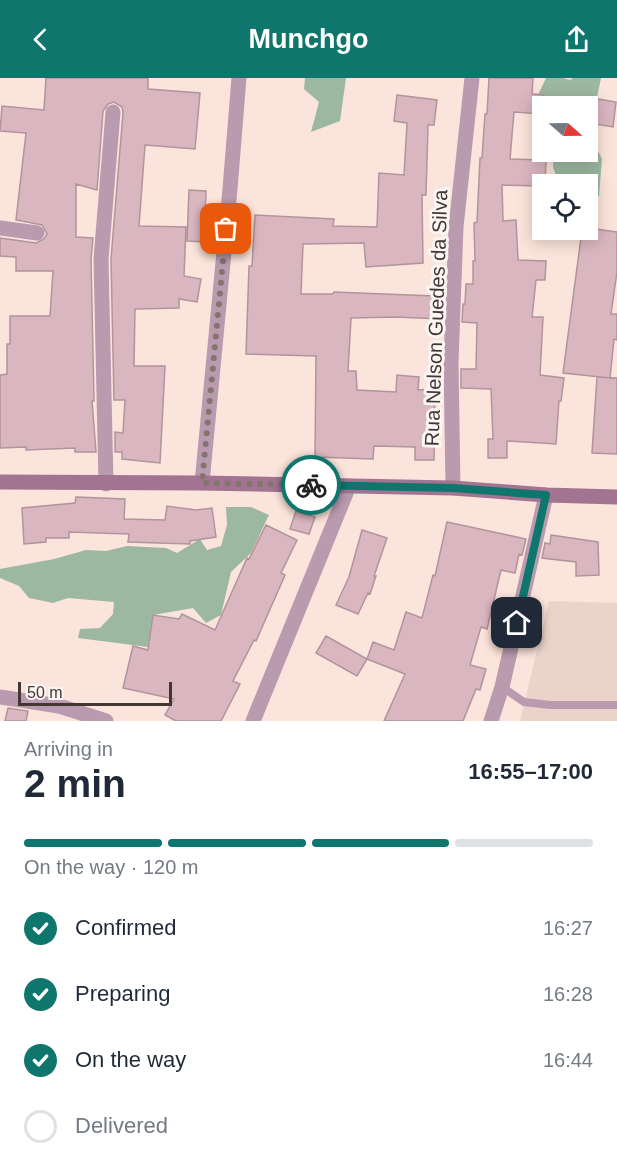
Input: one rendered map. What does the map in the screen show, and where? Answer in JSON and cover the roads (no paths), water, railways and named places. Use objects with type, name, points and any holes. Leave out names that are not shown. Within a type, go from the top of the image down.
[{"type":"main road","points":[[0,482],[453,488],[546,495],[617,497]]},
{"type":"street","points":[[202,483],[230,189],[238,78]]},
{"type":"street","name":"Rua Nelson Guedes da Silva","points":[[453,488],[451,362],[456,227],[472,78]]},
{"type":"street","points":[[106,484],[101,259],[113,112]]},
{"type":"street","points":[[0,228],[37,233]]},
{"type":"street","points":[[253,721],[349,486]]},
{"type":"street","points":[[491,721],[502,687],[546,495]]},
{"type":"street","points":[[0,697],[59,706],[106,721]]},
{"type":"lane","points":[[502,687],[524,702],[550,705],[617,705]]}]
